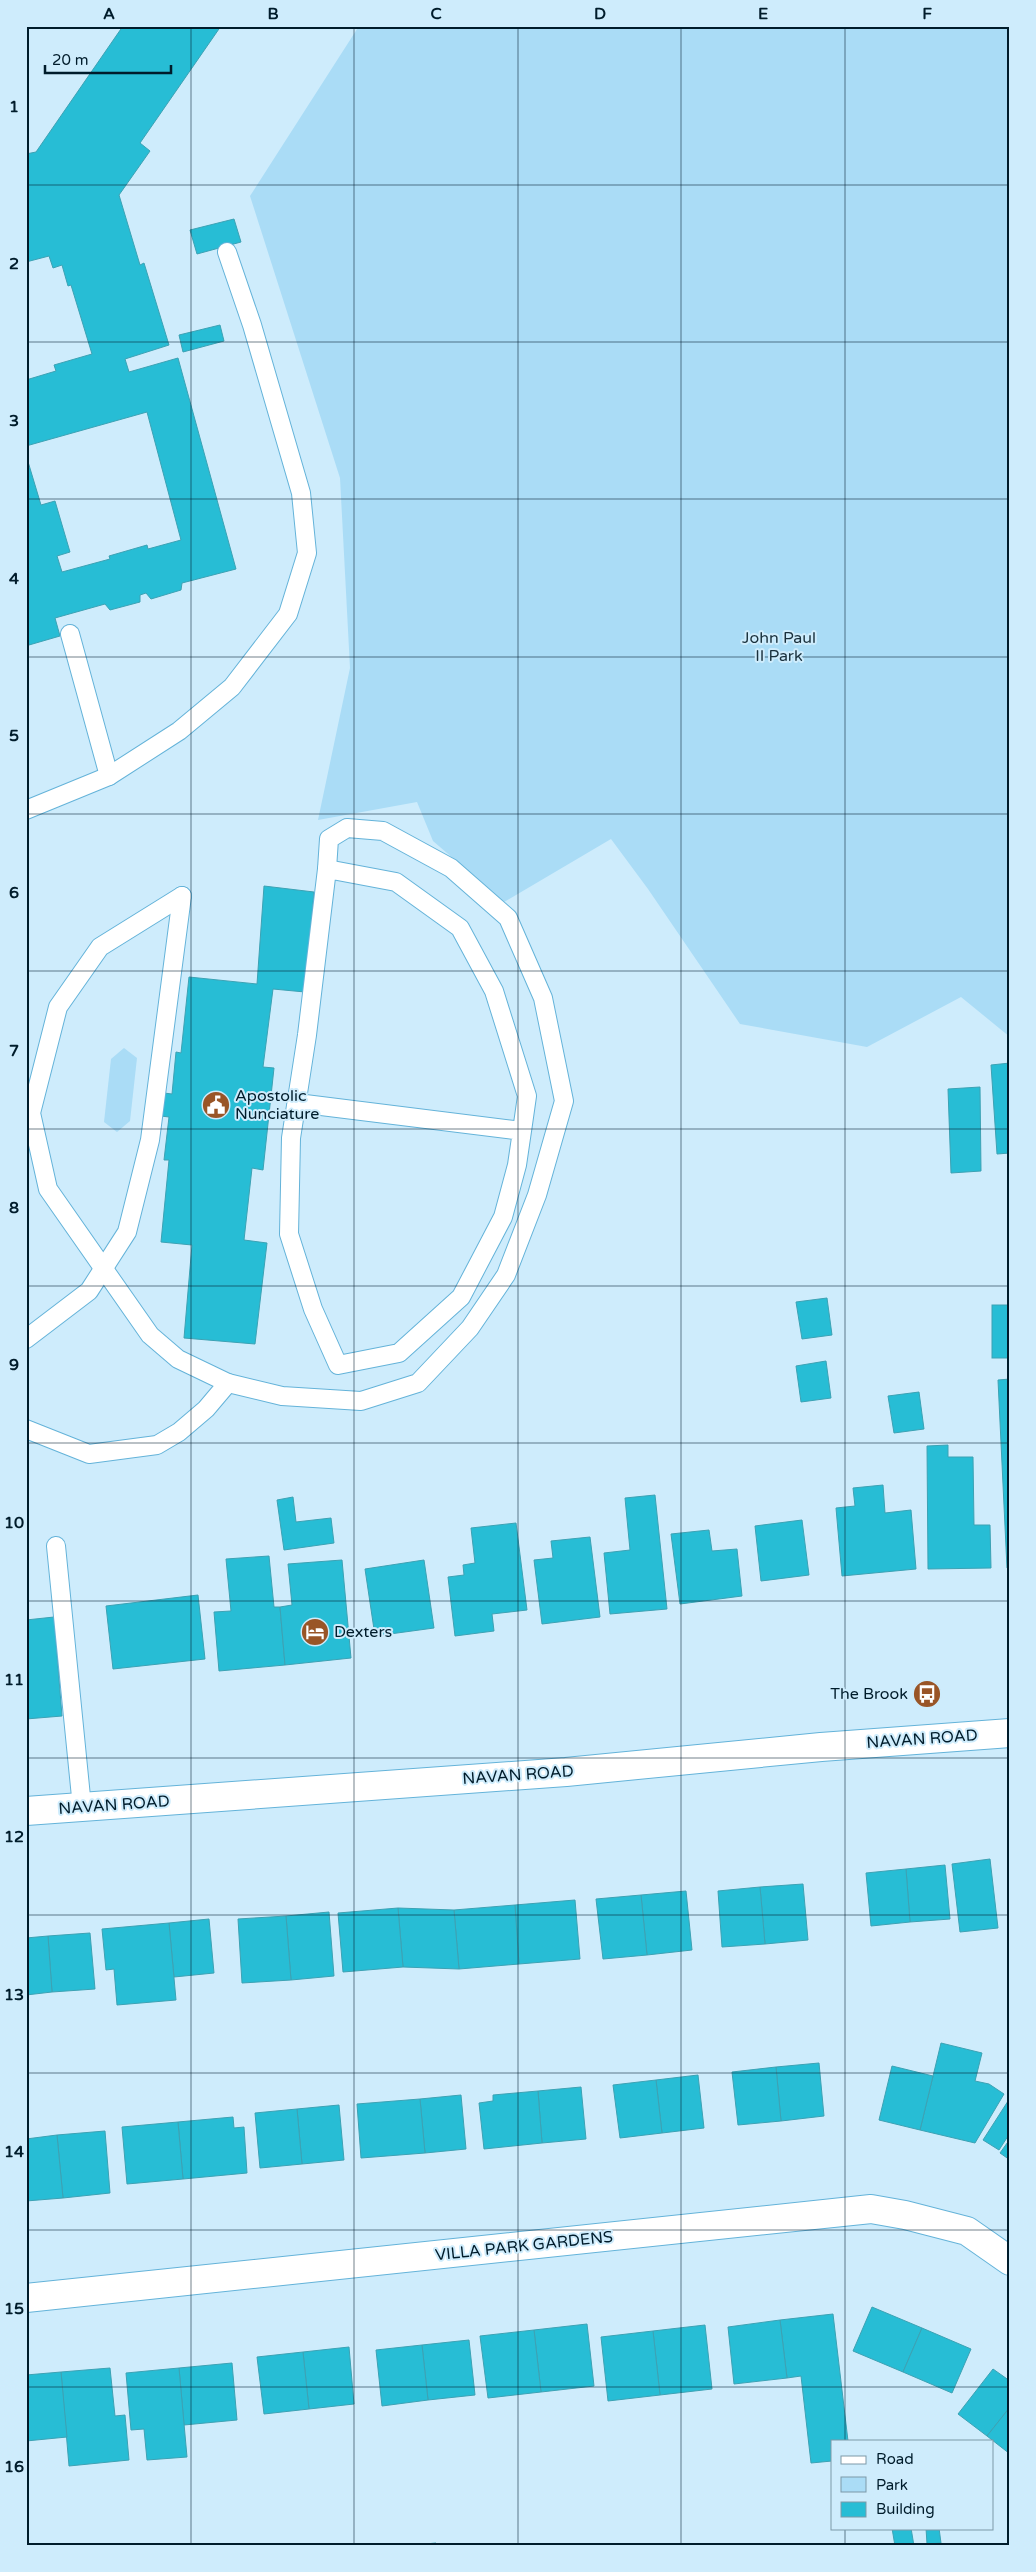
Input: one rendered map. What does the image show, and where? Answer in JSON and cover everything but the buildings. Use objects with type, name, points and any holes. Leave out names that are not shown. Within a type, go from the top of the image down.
[{"type":"street","name":"NAVAN ROAD","points":[[26,1811],[566,1772],[821,1747],[1010,1733]]},
{"type":"street","name":"VILLA PARK GARDENS","points":[[26,2298],[871,2210],[905,2215],[967,2230],[1010,2261]]},
{"type":"lane","points":[[26,810],[109,776],[179,732],[232,687],[288,614],[307,553],[301,493],[252,326],[227,252]]},
{"type":"lane","points":[[70,634],[109,776]]},
{"type":"lane","points":[[26,1339],[89,1291],[103,1270],[127,1232],[150,1140],[182,896],[100,947],[58,1007],[31,1113],[48,1189],[103,1270],[150,1335],[178,1359],[228,1383],[282,1396],[361,1401],[418,1382],[470,1328],[506,1275],[537,1195],[564,1101],[543,998],[508,918],[451,868],[383,831],[347,828],[329,839],[327,869],[291,1138],[289,1234],[313,1309],[338,1365],[399,1352],[461,1297],[503,1217],[517,1165],[527,1096],[494,991],[460,928],[396,882],[327,869]]},
{"type":"lane","points":[[297,1103],[522,1131]]},
{"type":"lane","points":[[26,1429],[89,1454],[157,1444],[179,1432],[199,1415],[228,1383]]},
{"type":"lane","points":[[56,1546],[82,1807]]},
{"type":"lane","points":[[60,1687],[71,1700]]},
{"type":"green space","name":"John Paul II Park","points":[[359,26],[1010,26],[1010,1037],[961,997],[867,1047],[740,1024],[648,889],[611,839],[504,902],[433,841],[417,802],[318,820],[350,668],[340,478],[250,196]]},
{"type":"green space","points":[[124,1048],[137,1058],[130,1121],[117,1132],[104,1122],[111,1059]]},
{"type":"place","name":"Apostolic Nunciature","points":[[216,1105]]},
{"type":"place","name":"Dexters","points":[[315,1632]]},
{"type":"place","name":"The Brook","points":[[927,1694]]}]
